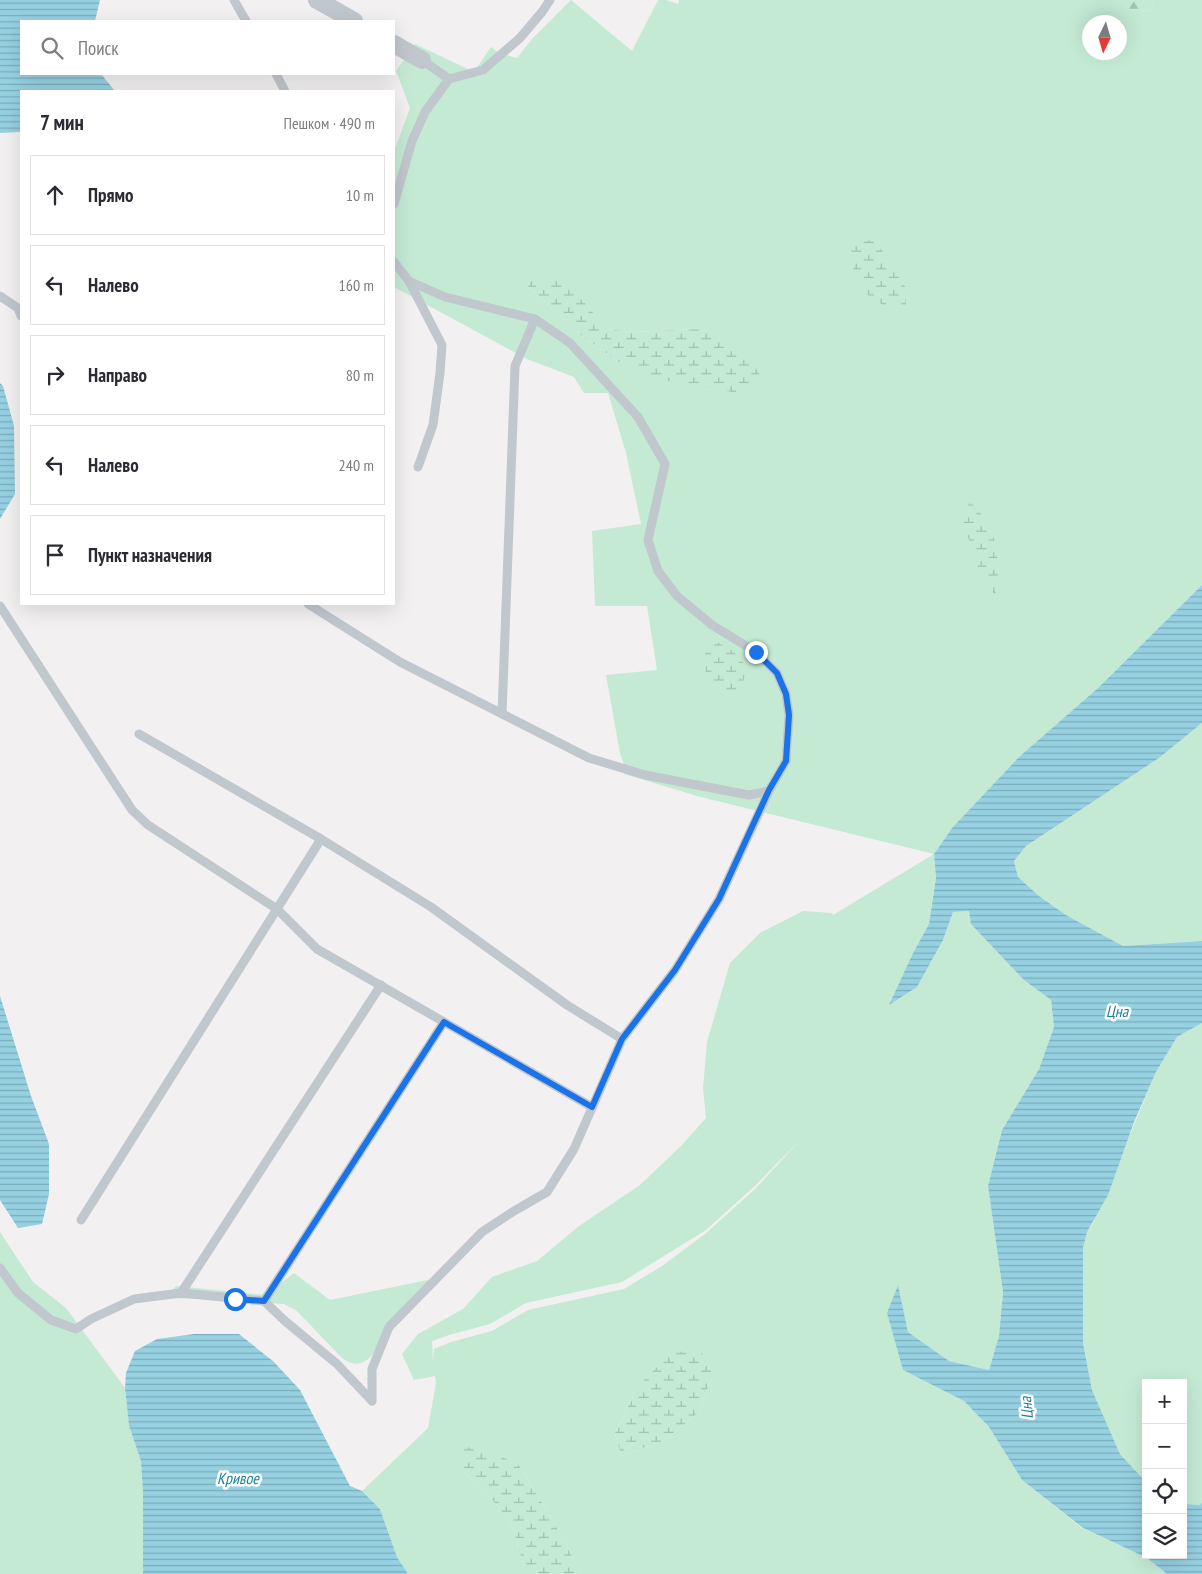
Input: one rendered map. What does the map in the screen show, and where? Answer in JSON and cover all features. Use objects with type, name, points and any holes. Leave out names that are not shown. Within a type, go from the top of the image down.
[{"type":"street","points":[[317,0],[352,20]]},
{"type":"street","points":[[395,45],[422,60]]},
{"type":"lane","points":[[234,0],[245,20]]},
{"type":"lane","points":[[395,200],[412,141],[425,112],[449,79],[483,70],[520,38],[550,0]]},
{"type":"lane","points":[[422,60],[449,79]]},
{"type":"lane","points":[[277,75],[284,90]]},
{"type":"lane","points":[[395,263],[409,281],[442,345],[434,425],[418,467]]},
{"type":"lane","points":[[0,1268],[18,1293],[51,1320],[76,1330],[92,1319],[134,1299],[181,1293],[264,1301],[284,1321],[337,1364],[372,1400],[372,1369],[389,1327],[482,1232],[547,1192],[574,1149],[622,1039],[675,970],[719,899],[769,790],[786,761],[789,715],[786,694],[777,673],[756,652],[712,625],[677,596],[658,571],[648,540],[665,464],[638,417],[570,344],[535,319],[445,297],[409,281]]},
{"type":"lane","points":[[0,296],[20,310]]},
{"type":"lane","points":[[502,714],[515,366],[535,319]]},
{"type":"lane","points":[[310,605],[400,662],[589,758],[645,775],[749,795],[769,790]]},
{"type":"lane","points":[[0,606],[132,810],[148,825],[277,909],[317,949],[592,1107]]},
{"type":"lane","points":[[139,734],[321,839],[431,907],[567,1005],[622,1039]]},
{"type":"lane","points":[[81,1220],[321,839]]},
{"type":"lane","points":[[181,1293],[380,985]]},
{"type":"lane","points":[[264,1301],[444,1022]]},
{"type":"green space","points":[[571,0],[632,51],[658,0],[666,0],[678,4],[679,0],[1120,0],[1126,9],[1151,11],[1153,0],[1202,0],[1202,585],[1098,688],[1019,757],[952,828],[934,854],[697,796],[624,774],[625,768],[620,753],[606,675],[657,670],[647,606],[595,606],[592,531],[641,524],[626,453],[608,393],[584,393],[574,377],[527,359],[395,288],[395,149],[410,108],[396,71],[415,44],[474,72],[491,47],[499,53],[517,58],[532,39]],"holes":[[[533,277],[586,304],[605,329],[632,332],[700,329],[749,396],[619,362],[578,333],[527,285]]]},
{"type":"green space","points":[[1120,0],[1153,0],[1151,11],[1126,9]]},
{"type":"green space","points":[[875,240],[906,288],[906,305],[886,307],[868,295],[855,274],[847,248],[856,241]]},
{"type":"green space","points":[[533,277],[560,281],[586,304],[606,329],[632,332],[700,329],[729,345],[760,372],[749,396],[710,387],[660,380],[619,362],[578,333],[527,285]]},
{"type":"green space","points":[[970,501],[990,527],[996,546],[998,576],[995,595],[981,576],[962,519]]},
{"type":"green space","points":[[717,642],[733,651],[747,667],[740,693],[718,691],[706,674],[705,654]]},
{"type":"green space","points":[[1202,723],[1202,941],[1123,946],[1066,915],[1039,896],[1018,877],[1014,861],[1026,846],[1159,758]]},
{"type":"green space","points":[[934,854],[936,878],[929,924],[913,953],[890,1004],[917,987],[943,940],[953,912],[969,911],[1024,980],[1051,1000],[1054,1027],[1039,1069],[1002,1130],[988,1186],[1003,1292],[999,1336],[989,1370],[949,1361],[908,1332],[898,1286],[903,1370],[964,1401],[989,1427],[1022,1480],[1082,1528],[1142,1556],[1142,1559],[1148,1559],[1167,1574],[582,1574],[549,1514],[518,1464],[464,1472],[485,1491],[511,1523],[525,1574],[408,1574],[397,1557],[380,1509],[362,1491],[428,1428],[436,1383],[435,1376],[414,1380],[402,1354],[418,1334],[463,1309],[492,1277],[537,1261],[579,1226],[640,1185],[681,1146],[706,1118],[703,1088],[707,1042],[730,963],[760,933],[803,911],[832,913],[833,915]],"holes":[[[801,1139],[755,1189],[705,1234],[662,1266],[624,1289],[528,1310],[492,1331],[451,1342],[434,1349],[433,1361],[432,1341],[490,1324],[526,1303],[622,1282],[706,1230],[756,1185]],[[713,1375],[698,1413],[665,1440],[621,1456],[615,1433],[638,1386]]]},
{"type":"green space","points":[[1202,1023],[1202,1503],[1200,1505],[1187,1504],[1187,1379],[1142,1379],[1142,1478],[1120,1454],[1092,1390],[1083,1343],[1082,1267],[1083,1248],[1087,1232],[1093,1223],[1156,1072],[1177,1037]]},
{"type":"green space","points":[[0,1232],[33,1282],[66,1308],[125,1388],[129,1426],[141,1461],[143,1574],[0,1574]]},
{"type":"green space","points":[[294,1273],[330,1300],[433,1279],[410,1300],[397,1316],[371,1356],[366,1361],[357,1364],[348,1362],[341,1357],[297,1311],[284,1304],[166,1298],[176,1286],[266,1295]]},
{"type":"green space","points":[[701,1351],[713,1375],[698,1413],[665,1440],[621,1456],[615,1433],[638,1386],[672,1352]]},
{"type":"green space","points":[[477,1446],[518,1464],[549,1514],[582,1574],[525,1574],[511,1523],[485,1491],[464,1472],[459,1449]]},
{"type":"water","points":[[0,0],[100,0],[95,20],[20,20],[20,75],[102,75],[114,90],[20,90],[20,132],[0,133]]},
{"type":"water","points":[[0,383],[3,386],[14,426],[15,494],[0,519]]},
{"type":"water","name":"Цна","points":[[1202,585],[1202,723],[1159,758],[1026,846],[1014,861],[1018,877],[1039,896],[1066,915],[1123,946],[1202,941],[1202,1023],[1177,1037],[1156,1072],[1134,1122],[1108,1195],[1087,1232],[1083,1248],[1083,1343],[1092,1390],[1120,1454],[1142,1478],[1142,1556],[1083,1528],[1022,1480],[989,1427],[964,1401],[903,1370],[887,1313],[898,1285],[908,1332],[949,1361],[989,1370],[999,1336],[1003,1292],[988,1186],[1002,1130],[1039,1069],[1054,1027],[1051,1000],[1024,980],[971,924],[969,911],[953,912],[943,940],[917,987],[889,1005],[913,953],[929,924],[936,878],[934,854],[952,828],[1019,757],[1098,688]]},
{"type":"water","points":[[0,996],[31,1096],[49,1144],[49,1194],[42,1224],[18,1228],[0,1200]]},
{"type":"water","name":"Кривое","points":[[194,1334],[239,1334],[274,1362],[300,1390],[350,1486],[362,1491],[380,1509],[397,1557],[408,1574],[143,1574],[141,1461],[129,1426],[125,1388],[126,1373],[135,1351],[157,1339]]},
{"type":"water","name":"Цна","points":[[1202,1503],[1202,1574],[1167,1574],[1148,1559],[1187,1559],[1187,1504],[1200,1505]]},
{"type":"route","points":[[235,1299],[264,1301],[444,1022],[592,1107],[622,1039],[675,970],[719,899],[769,790],[786,761],[789,715],[786,694],[777,673],[756,652]]}]
